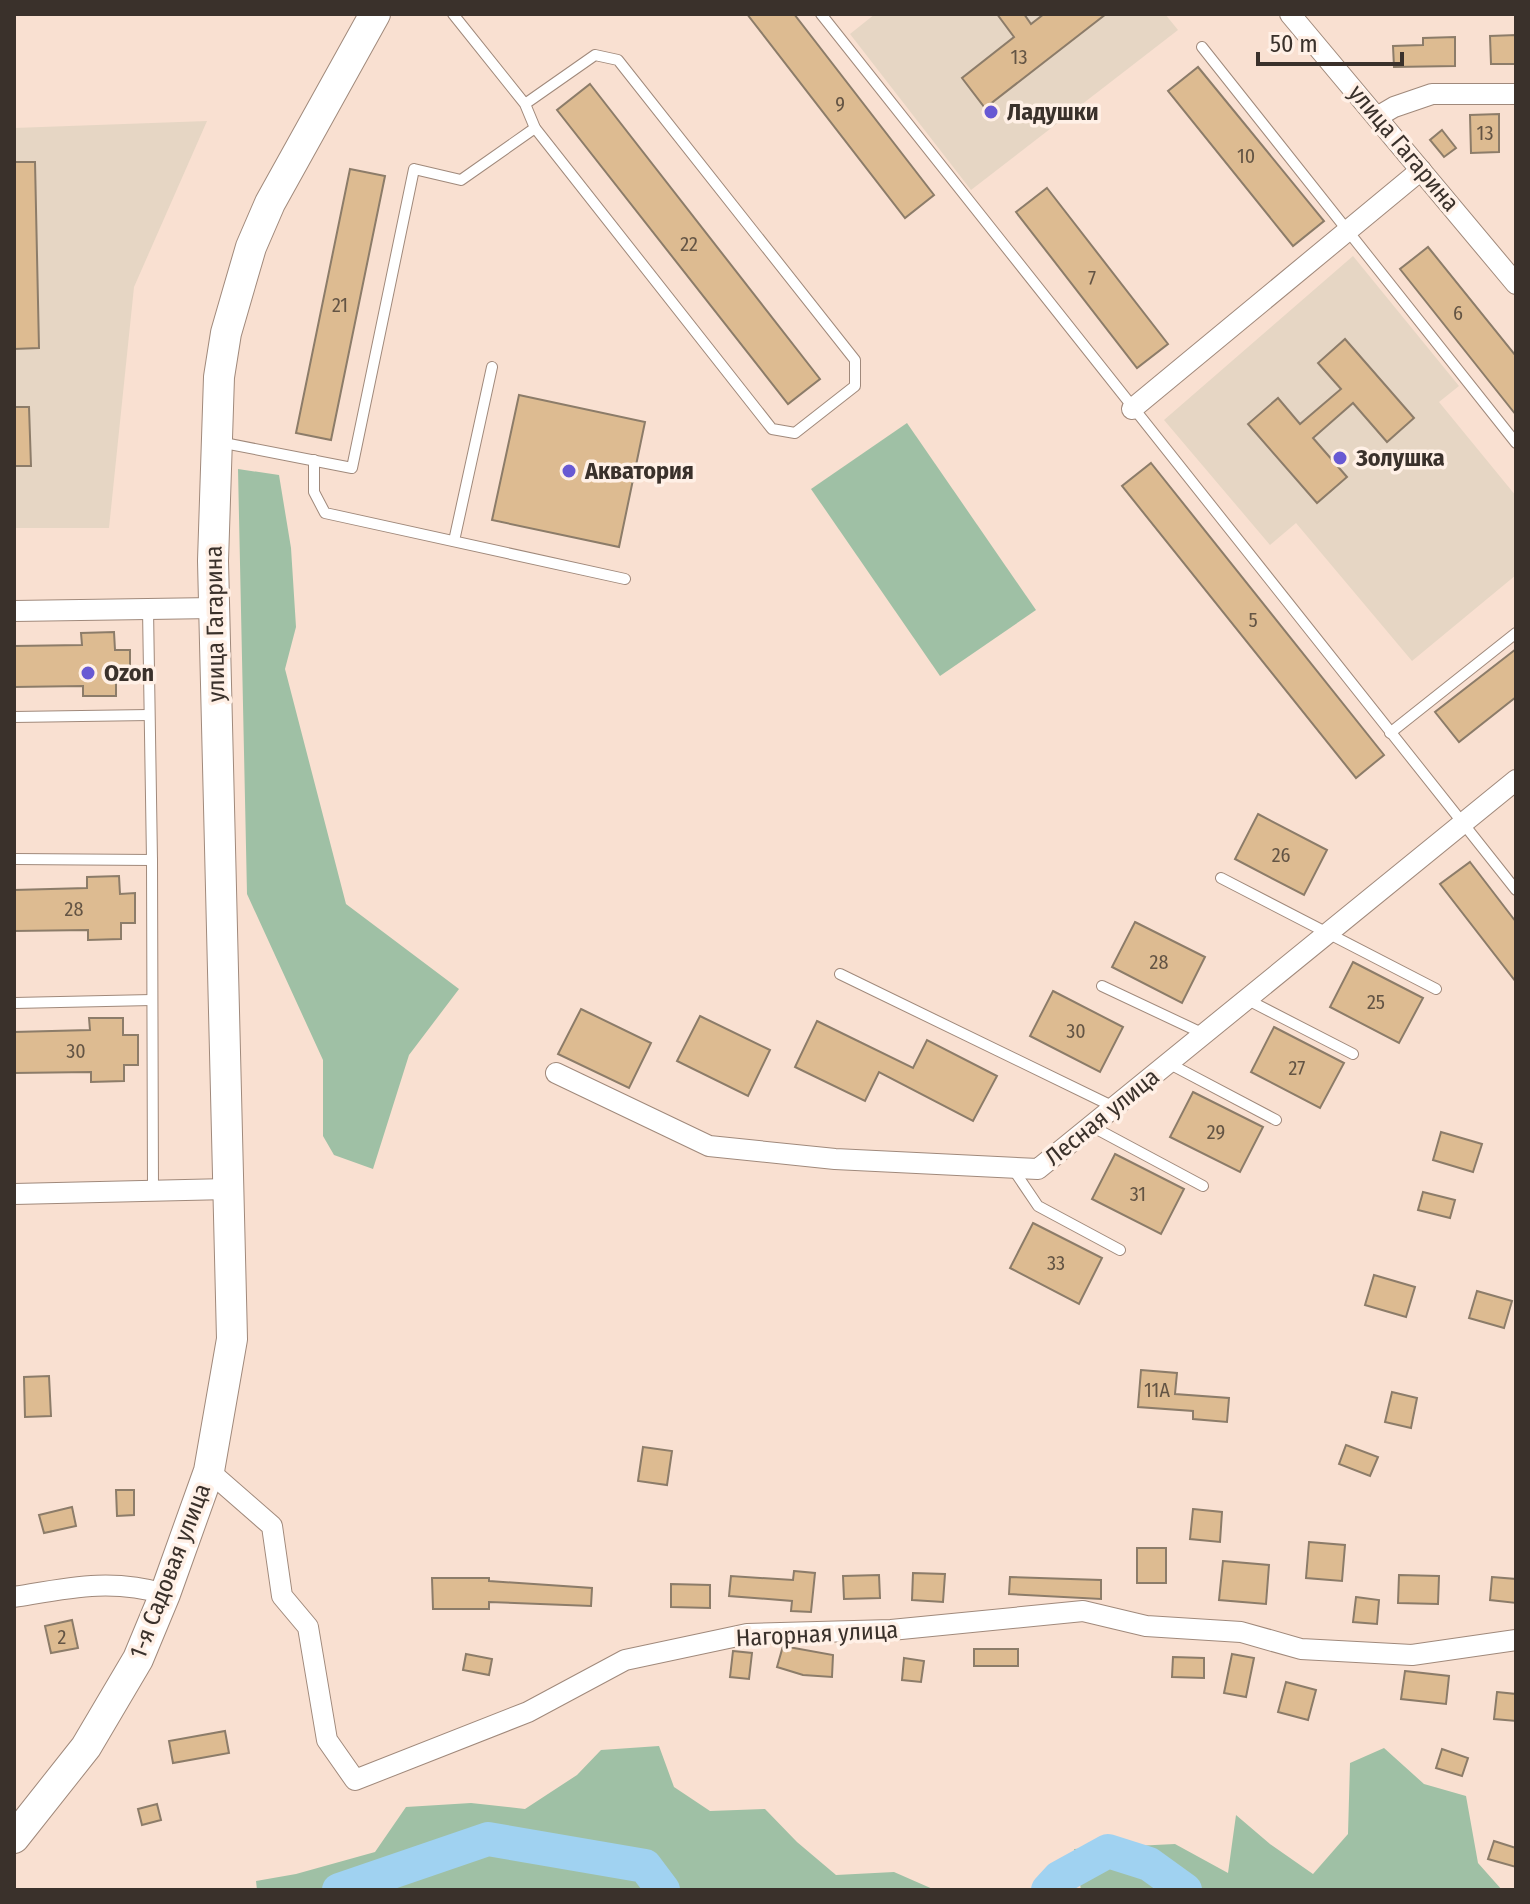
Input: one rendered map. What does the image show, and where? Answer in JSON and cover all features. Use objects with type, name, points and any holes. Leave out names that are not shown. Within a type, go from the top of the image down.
[{"type":"street","name":"улица Гагарина","points":[[1290,14],[1516,284]]},
{"type":"street","name":"улица Гагарина","points":[[230,1269],[213,561],[219,377],[226,333],[251,247],[369,16]]},
{"type":"street","points":[[1377,117],[1394,107],[1432,94],[1516,94]]},
{"type":"street","points":[[1132,409],[1421,170]]},
{"type":"street","points":[[14,611],[214,608]]},
{"type":"street","name":"Лесная улица","points":[[556,1073],[709,1146],[835,1159],[1038,1169],[1516,780]]},
{"type":"street","points":[[14,1194],[228,1189]]},
{"type":"street","name":"1-я Садовая улица","points":[[14,1838],[86,1747],[138,1659],[165,1594],[209,1471],[232,1339],[230,1269]]},
{"type":"street","name":"Нагорная улица","points":[[209,1471],[272,1526],[282,1596],[308,1627],[327,1740],[355,1780],[528,1712],[625,1660],[747,1634],[891,1630],[1083,1611],[1146,1626],[1241,1632],[1301,1649],[1412,1655],[1516,1640]]},
{"type":"street","points":[[14,1597],[90,1584],[138,1586],[165,1594]]},
{"type":"lane","points":[[453,14],[525,104],[535,128],[772,429],[795,433],[855,386],[855,360],[618,60],[595,55],[525,104]]},
{"type":"lane","points":[[821,14],[1516,890]]},
{"type":"lane","points":[[1202,47],[1516,443]]},
{"type":"lane","points":[[217,442],[352,468],[414,169],[461,180],[535,128]]},
{"type":"lane","points":[[454,541],[492,367]]},
{"type":"lane","points":[[314,460],[314,492],[325,513],[625,579]]},
{"type":"lane","points":[[148,609],[153,1191]]},
{"type":"lane","points":[[1390,733],[1516,633]]},
{"type":"lane","points":[[14,717],[149,715]]},
{"type":"lane","points":[[14,859],[152,860]]},
{"type":"lane","points":[[1221,878],[1436,989]]},
{"type":"lane","points":[[840,974],[1114,1107]]},
{"type":"lane","points":[[1102,986],[1204,1034]]},
{"type":"lane","points":[[1246,999],[1353,1054]]},
{"type":"lane","points":[[14,1003],[152,1000]]},
{"type":"lane","points":[[1168,1063],[1276,1120]]},
{"type":"lane","points":[[1091,1126],[1203,1186]]},
{"type":"lane","points":[[1012,1167],[1038,1206],[1120,1250]]},
{"type":"shaded area","name":"Ладушки","points":[[875,14],[1165,14],[1178,30],[971,190],[850,34]]},
{"type":"shaded area","points":[[207,121],[134,287],[109,528],[14,528],[14,128]]},
{"type":"shaded area","name":"Золушка","points":[[1353,256],[1459,386],[1439,402],[1516,496],[1516,575],[1412,661],[1296,523],[1270,545],[1164,420]]},
{"type":"green space","points":[[907,423],[1036,610],[940,676],[811,489]]},
{"type":"green space","points":[[238,469],[279,475],[291,548],[296,627],[285,669],[346,904],[459,989],[409,1055],[373,1169],[334,1155],[323,1136],[323,1060],[247,894]]},
{"type":"green space","points":[[659,1746],[674,1787],[710,1811],[765,1809],[836,1875],[894,1872],[935,1890],[257,1890],[256,1881],[296,1874],[375,1852],[406,1807],[471,1803],[525,1809],[577,1775],[601,1750]]},
{"type":"green space","points":[[1384,1748],[1424,1784],[1466,1796],[1478,1863],[1502,1890],[1081,1890],[1074,1849],[1175,1844],[1228,1873],[1236,1815],[1313,1874],[1348,1834],[1350,1763]]},
{"type":"building","points":[[747,14],[794,14],[934,195],[905,218]]},
{"type":"building","points":[[997,14],[1024,14],[1031,24],[1044,14],[1106,14],[985,108],[962,78],[1014,37]]},
{"type":"building","points":[[1516,35],[1516,64],[1491,64],[1490,36]]},
{"type":"building","points":[[1455,37],[1455,66],[1394,67],[1393,46],[1423,45],[1423,38]]},
{"type":"building","points":[[1198,67],[1324,221],[1293,246],[1168,91]]},
{"type":"building","points":[[590,84],[820,379],[788,404],[557,110]]},
{"type":"building","points":[[1499,114],[1499,152],[1471,153],[1470,115]]},
{"type":"building","points":[[1442,130],[1456,148],[1444,157],[1430,140]]},
{"type":"building","points":[[14,162],[35,162],[39,348],[14,349]]},
{"type":"building","points":[[350,169],[385,176],[331,440],[296,433]]},
{"type":"building","points":[[1047,188],[1168,344],[1137,368],[1016,212]]},
{"type":"building","points":[[1428,247],[1516,356],[1516,415],[1400,269]]},
{"type":"building","points":[[1345,339],[1414,418],[1387,442],[1353,403],[1313,438],[1347,477],[1317,503],[1248,424],[1278,398],[1300,424],[1341,389],[1318,363]]},
{"type":"building","name":"Акватория","points":[[519,395],[645,422],[619,547],[492,520]]},
{"type":"building","points":[[14,407],[29,407],[31,466],[14,466]]},
{"type":"building","points":[[1151,463],[1384,755],[1356,778],[1122,486]]},
{"type":"building","points":[[114,632],[115,650],[130,650],[130,679],[116,680],[116,696],[83,696],[83,686],[14,687],[14,646],[82,645],[81,633]]},
{"type":"building","points":[[1516,649],[1516,697],[1459,742],[1435,712]]},
{"type":"building","points":[[1258,814],[1327,850],[1304,895],[1235,859]]},
{"type":"building","points":[[1470,862],[1516,922],[1516,982],[1440,884]]},
{"type":"building","points":[[119,876],[120,894],[135,893],[135,923],[121,923],[121,939],[88,940],[88,930],[14,931],[14,890],[87,888],[87,877]]},
{"type":"building","points":[[1135,922],[1205,957],[1182,1003],[1112,967]]},
{"type":"building","points":[[1353,962],[1423,998],[1399,1043],[1330,1007]]},
{"type":"building","points":[[1053,991],[1123,1027],[1100,1072],[1030,1036]]},
{"type":"building","points":[[581,1009],[651,1043],[629,1088],[558,1054]]},
{"type":"building","points":[[700,1016],[770,1050],[748,1096],[677,1061]]},
{"type":"building","points":[[89,1018],[123,1018],[123,1035],[138,1035],[138,1065],[124,1065],[124,1081],[91,1082],[91,1072],[14,1073],[14,1032],[90,1030]]},
{"type":"building","points":[[817,1021],[913,1068],[927,1040],[997,1076],[973,1121],[879,1072],[865,1101],[795,1067]]},
{"type":"building","points":[[1274,1027],[1344,1063],[1320,1108],[1251,1072]]},
{"type":"building","points":[[1193,1092],[1263,1127],[1240,1172],[1170,1137]]},
{"type":"building","points":[[1441,1132],[1482,1144],[1473,1172],[1433,1160]]},
{"type":"building","points":[[1115,1154],[1184,1189],[1161,1234],[1092,1199]]},
{"type":"building","points":[[1423,1192],[1455,1200],[1450,1218],[1418,1210]]},
{"type":"building","points":[[1033,1223],[1102,1258],[1079,1304],[1010,1268]]},
{"type":"building","points":[[1374,1275],[1415,1287],[1406,1317],[1365,1305]]},
{"type":"building","points":[[1477,1291],[1512,1301],[1504,1328],[1469,1318]]},
{"type":"building","points":[[1141,1370],[1177,1373],[1175,1394],[1229,1398],[1227,1422],[1193,1419],[1193,1411],[1138,1407]]},
{"type":"building","points":[[49,1376],[51,1416],[25,1417],[24,1377]]},
{"type":"building","points":[[1392,1392],[1417,1398],[1411,1428],[1385,1422]]},
{"type":"building","points":[[1346,1445],[1378,1457],[1370,1476],[1339,1464]]},
{"type":"building","points":[[643,1447],[672,1451],[667,1485],[638,1481]]},
{"type":"building","points":[[116,1490],[134,1490],[134,1515],[117,1516]]},
{"type":"building","points":[[72,1507],[76,1526],[44,1533],[39,1515]]},
{"type":"building","points":[[1193,1509],[1222,1512],[1220,1542],[1190,1539]]},
{"type":"building","points":[[1309,1542],[1345,1545],[1342,1581],[1306,1578]]},
{"type":"building","points":[[1137,1548],[1166,1548],[1166,1583],[1137,1583]]},
{"type":"building","points":[[1223,1561],[1269,1565],[1266,1604],[1219,1600]]},
{"type":"building","points":[[794,1571],[815,1573],[811,1612],[791,1611],[792,1601],[729,1596],[731,1576],[793,1580]]},
{"type":"building","points":[[913,1573],[945,1574],[943,1602],[912,1600]]},
{"type":"building","points":[[879,1575],[880,1598],[844,1599],[843,1576]]},
{"type":"building","points":[[1399,1575],[1439,1576],[1438,1604],[1398,1603]]},
{"type":"building","points":[[1010,1577],[1101,1580],[1101,1599],[1009,1594]]},
{"type":"building","points":[[1492,1577],[1516,1579],[1516,1603],[1490,1600]]},
{"type":"building","points":[[432,1578],[489,1578],[489,1581],[592,1588],[591,1606],[489,1602],[489,1609],[433,1609]]},
{"type":"building","points":[[671,1584],[710,1585],[710,1608],[671,1607]]},
{"type":"building","points":[[1356,1597],[1379,1600],[1377,1624],[1353,1622]]},
{"type":"building","points":[[72,1620],[78,1648],[51,1653],[45,1626]]},
{"type":"building","points":[[783,1646],[833,1655],[832,1677],[803,1675],[777,1667]]},
{"type":"building","points":[[974,1649],[1018,1649],[1018,1666],[974,1666]]},
{"type":"building","points":[[733,1651],[752,1653],[749,1679],[730,1677]]},
{"type":"building","points":[[466,1654],[492,1659],[489,1675],[463,1670]]},
{"type":"building","points":[[1232,1654],[1254,1658],[1246,1697],[1224,1693]]},
{"type":"building","points":[[1173,1657],[1204,1658],[1204,1678],[1172,1677]]},
{"type":"building","points":[[904,1658],[924,1661],[921,1682],[902,1680]]},
{"type":"building","points":[[1405,1671],[1449,1676],[1446,1704],[1401,1699]]},
{"type":"building","points":[[1286,1682],[1316,1690],[1308,1720],[1278,1712]]},
{"type":"building","points":[[1497,1692],[1516,1694],[1516,1721],[1494,1719]]},
{"type":"building","points":[[225,1731],[229,1753],[173,1763],[169,1741]]},
{"type":"building","points":[[1442,1749],[1468,1758],[1462,1776],[1436,1768]]},
{"type":"building","points":[[157,1804],[161,1820],[142,1825],[138,1809]]},
{"type":"building","points":[[1494,1841],[1516,1848],[1516,1867],[1488,1859]]},
{"type":"waterway","points":[[339,1890],[488,1839],[645,1866],[663,1890]]},
{"type":"waterway","points":[[1048,1890],[1059,1878],[1108,1851],[1149,1864],[1185,1890]]},
{"type":"place","name":"Ладушки","points":[[991,112]]},
{"type":"place","name":"Золушка","points":[[1340,458]]},
{"type":"place","name":"Акватория","points":[[569,471]]},
{"type":"place","name":"Ozon","points":[[88,673]]}]
